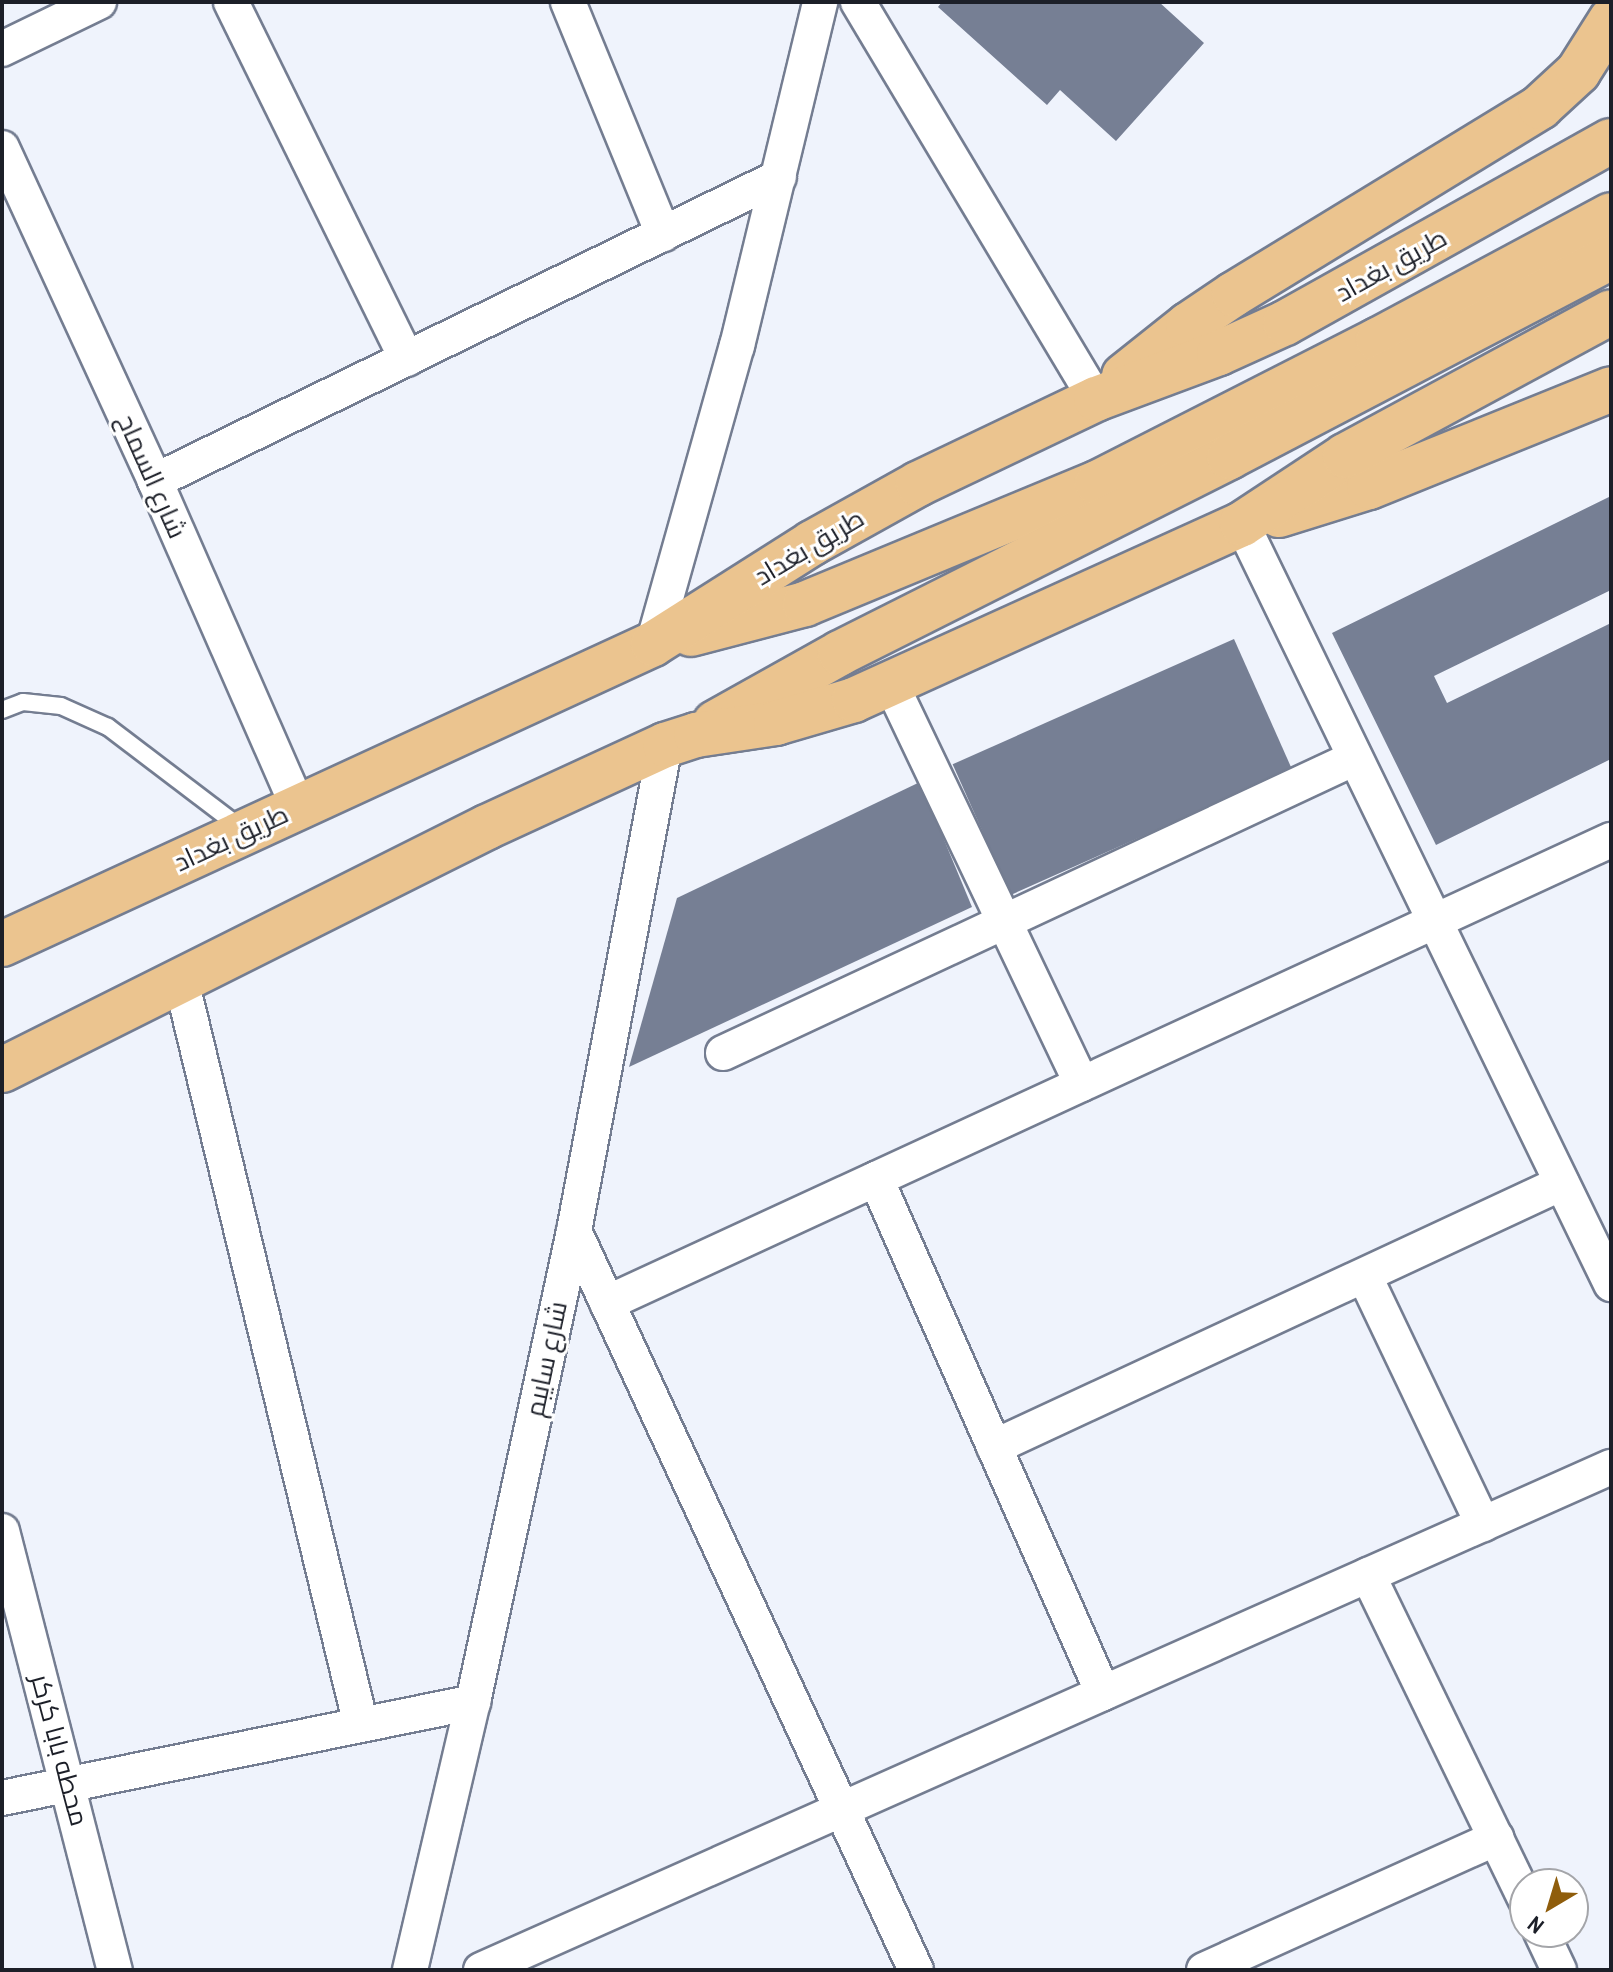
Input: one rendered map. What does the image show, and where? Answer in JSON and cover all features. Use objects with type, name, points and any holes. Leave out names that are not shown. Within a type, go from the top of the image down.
[{"type":"main road","points":[[1096,399],[1188,325],[1234,294],[1540,107],[1578,72],[1611,20]]},
{"type":"main road","name":"طريق بغداد","points":[[2,944],[653,644],[812,543],[918,484],[1096,399],[1219,353],[1285,323],[1611,141]]},
{"type":"main road","points":[[653,644],[805,604],[1033,512],[1160,452],[1611,215]]},
{"type":"main road","points":[[2,1070],[473,833],[680,740],[840,653],[1229,457],[1611,257]]},
{"type":"main road","points":[[680,740],[776,723],[854,700],[1242,524],[1345,456],[1611,312]]},
{"type":"main road","points":[[1242,524],[1312,507],[1369,487],[1611,389]]},
{"type":"street","points":[[2,49],[99,2]]},
{"type":"street","points":[[231,2],[407,359]]},
{"type":"street","points":[[568,2],[663,234]]},
{"type":"street","points":[[653,644],[737,346],[820,2]]},
{"type":"street","points":[[858,2],[1096,399]]},
{"type":"street","name":"شارع السماح","points":[[2,148],[155,481],[298,807]]},
{"type":"street","points":[[155,481],[779,177]]},
{"type":"street","points":[[1242,524],[1611,1284]]},
{"type":"street","points":[[891,684],[1082,1084]]},
{"type":"street","name":"شارع سايبم","points":[[410,1970],[473,1702],[680,740]]},
{"type":"street","points":[[723,1053],[1355,758]]},
{"type":"street","points":[[607,1303],[1611,840]]},
{"type":"street","points":[[181,980],[361,1725]]},
{"type":"street","points":[[876,1179],[1103,1693]]},
{"type":"street","points":[[994,1447],[1562,1183]]},
{"type":"street","points":[[574,1231],[916,1970]]},
{"type":"street","points":[[1365,1277],[1483,1524]]},
{"type":"street","points":[[481,1970],[1611,1467]]},
{"type":"street","name":"محطه بابا كركر","points":[[2,1531],[14,1623],[70,1784],[115,1970]]},
{"type":"street","points":[[1368,1575],[1511,1868]]},
{"type":"street","points":[[2,1798],[473,1702]]},
{"type":"street","points":[[1204,1970],[1497,1838]]},
{"type":"street","points":[[1549,1948],[1559,1970]]},
{"type":"lane","points":[[2,710],[23,702],[61,706],[108,727],[245,832]]},
{"type":"building","points":[[942,2],[1159,2],[1204,43],[1116,141],[1060,90],[1047,105],[938,7]]},
{"type":"building","points":[[1611,496],[1611,590],[1434,676],[1447,703],[1611,623],[1611,759],[1436,845],[1332,633]]},
{"type":"building","points":[[1234,639],[1292,770],[1011,895],[953,764]]},
{"type":"building","points":[[920,782],[972,907],[629,1067],[677,898]]}]
